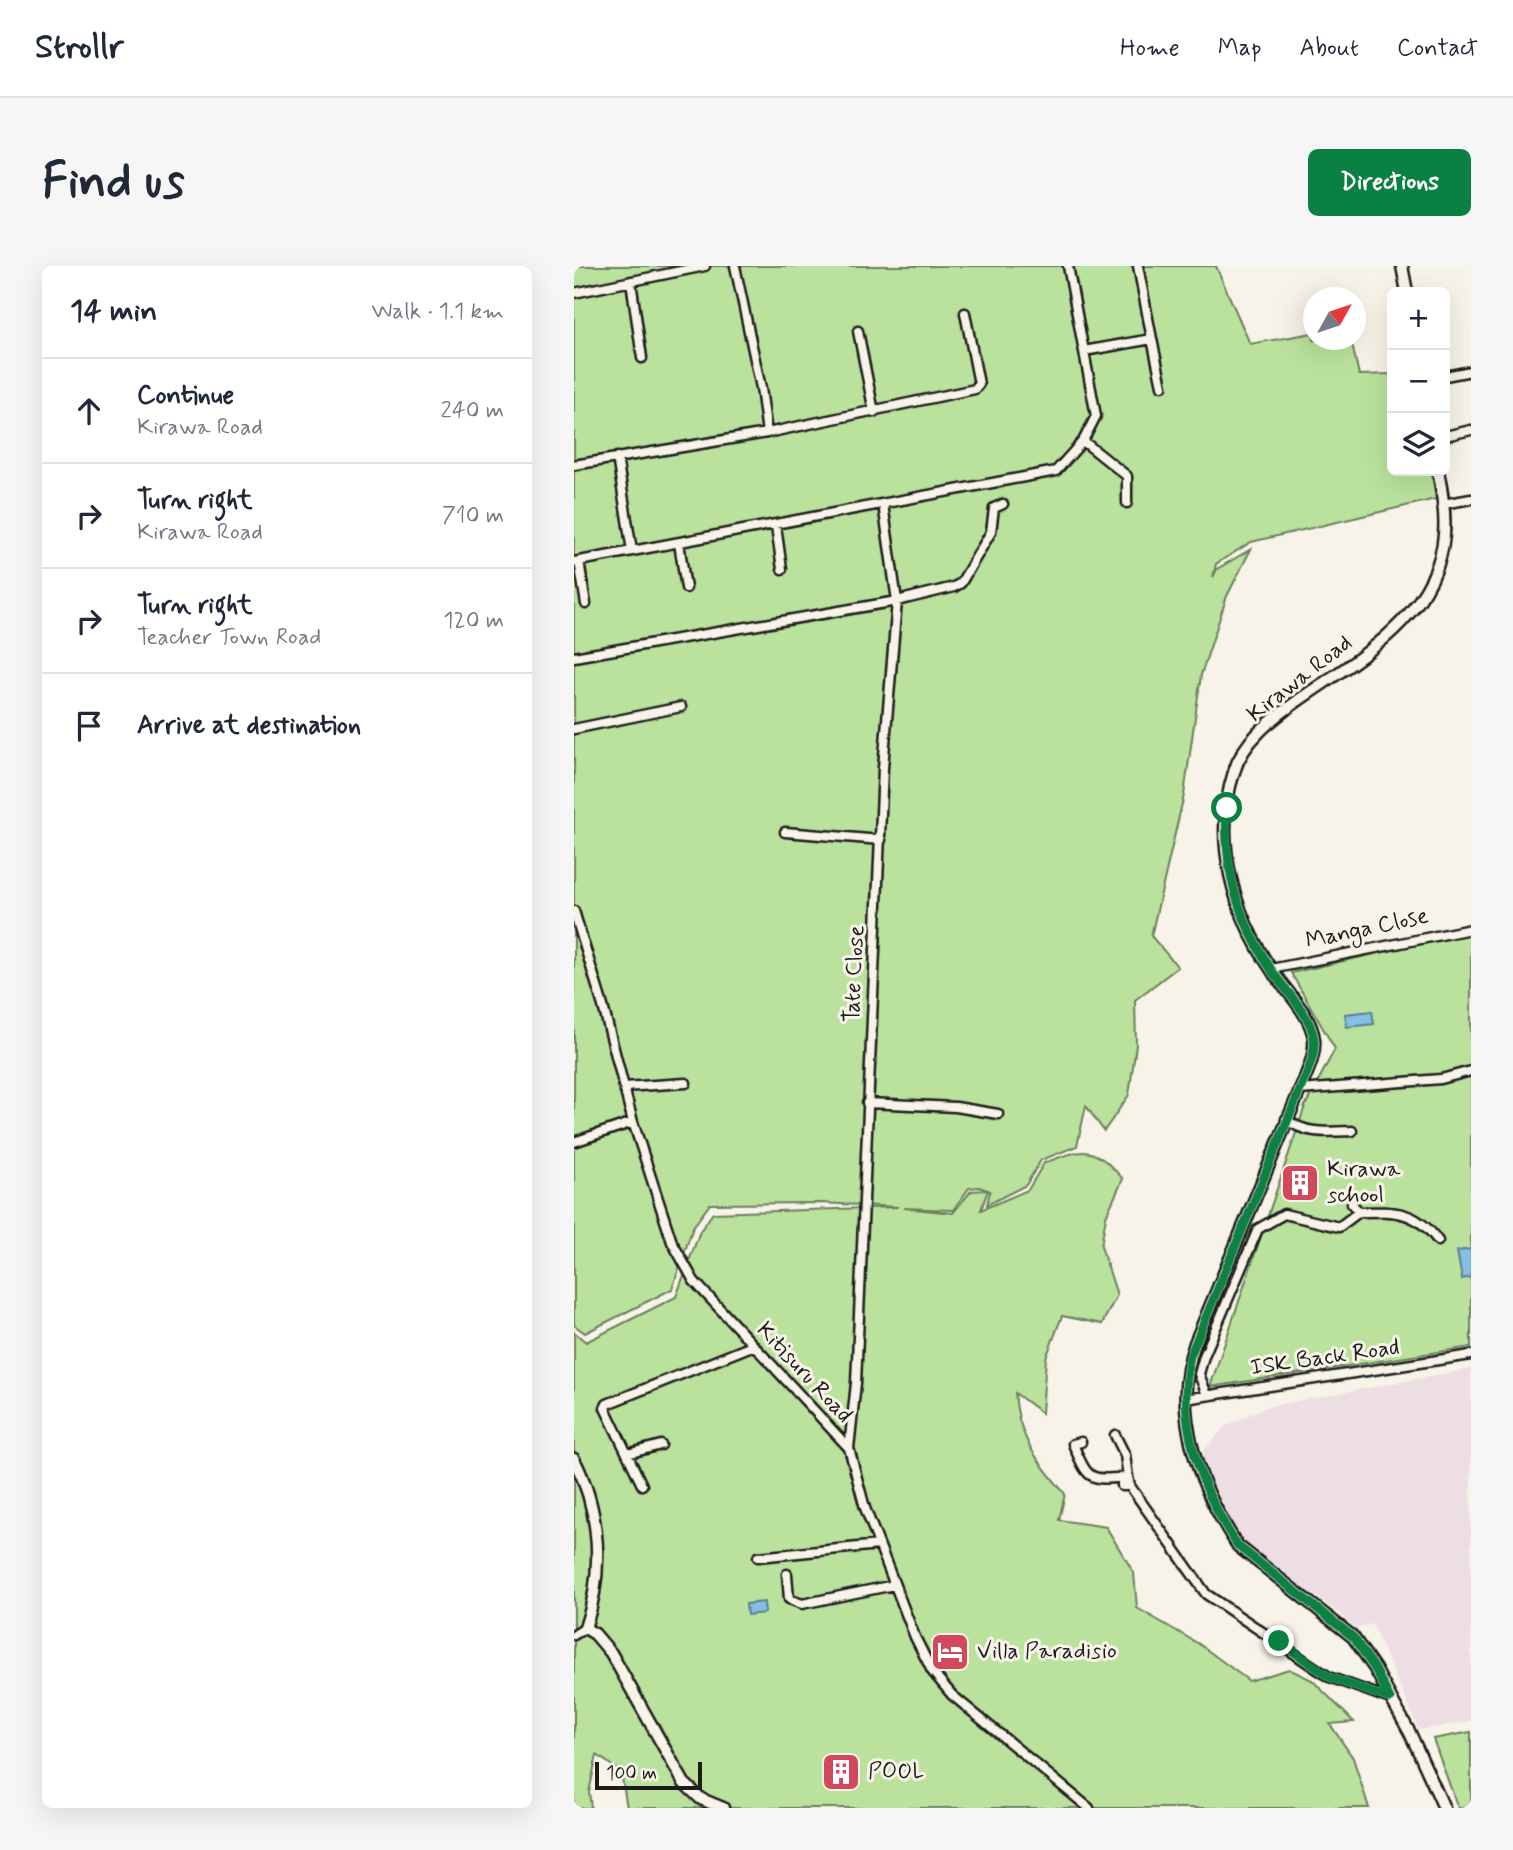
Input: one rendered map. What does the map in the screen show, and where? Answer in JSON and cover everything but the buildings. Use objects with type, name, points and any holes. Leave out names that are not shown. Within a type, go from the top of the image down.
[{"type":"main road","points":[[1402,266],[1406,287]]},
{"type":"main road","name":"Kirawa Road","points":[[1439,476],[1444,535],[1441,556],[1426,592],[1415,609],[1370,649],[1275,716],[1244,751],[1235,767],[1227,808],[1228,872],[1240,910],[1271,969],[1312,1032],[1313,1054],[1195,1343],[1187,1370],[1185,1399],[1191,1446],[1227,1530],[1238,1546],[1353,1637],[1375,1669],[1410,1734],[1444,1808]]},
{"type":"main road","points":[[574,1460],[589,1502],[599,1565],[593,1605],[585,1628],[596,1634],[611,1653],[684,1783],[701,1799],[723,1808]]},
{"type":"street","points":[[574,293],[705,266]]},
{"type":"street","points":[[735,266],[761,388],[767,433]]},
{"type":"street","points":[[586,604],[576,561],[776,526],[1056,471],[1083,441],[1096,415],[1068,266]]},
{"type":"street","points":[[1138,266],[1162,386]]},
{"type":"street","points":[[631,281],[642,358]]},
{"type":"street","points":[[574,465],[767,433],[874,412],[978,387],[965,313]]},
{"type":"street","points":[[858,331],[874,412]]},
{"type":"street","points":[[1084,351],[1152,339]]},
{"type":"street","points":[[1450,375],[1471,371]]},
{"type":"street","points":[[1450,435],[1471,430]]},
{"type":"street","points":[[1083,441],[1127,477],[1127,503]]},
{"type":"street","points":[[617,457],[632,551]]},
{"type":"street","points":[[1443,504],[1471,499]]},
{"type":"street","name":"Tate Close","points":[[849,1448],[856,1383],[883,768],[897,601],[883,504]]},
{"type":"street","points":[[574,657],[897,601],[961,583],[991,532],[994,508],[1003,504]]},
{"type":"street","points":[[776,526],[782,569]]},
{"type":"street","points":[[678,543],[686,588]]},
{"type":"street","points":[[574,729],[681,707]]},
{"type":"street","points":[[785,832],[881,840]]},
{"type":"street","name":"Kitisuru Road","points":[[574,911],[633,1122],[672,1242],[694,1281],[849,1448],[864,1508],[927,1662],[952,1695],[1089,1808]]},
{"type":"street","name":"Manga Close","points":[[1271,969],[1471,929]]},
{"type":"street","points":[[1300,1090],[1441,1079],[1471,1071]]},
{"type":"street","points":[[624,1087],[686,1083]]},
{"type":"street","points":[[867,1103],[956,1107],[998,1114]]},
{"type":"street","points":[[1286,1119],[1295,1126],[1312,1131],[1352,1131]]},
{"type":"street","points":[[574,1142],[633,1122]]},
{"type":"street","points":[[1352,1204],[1359,1212]]},
{"type":"street","points":[[1207,1395],[1199,1374],[1204,1356],[1258,1229],[1284,1214],[1301,1215],[1322,1225],[1339,1227],[1359,1212],[1396,1211],[1408,1214],[1430,1230],[1438,1241]]},
{"type":"street","points":[[642,1485],[606,1408],[607,1404],[752,1346]]},
{"type":"street","name":"ISK Back Road","points":[[1185,1399],[1471,1355]]},
{"type":"street","points":[[1115,1435],[1125,1455],[1127,1480],[1206,1594],[1329,1677],[1390,1699]]},
{"type":"street","points":[[1081,1442],[1073,1444],[1086,1474],[1096,1480],[1127,1480]]},
{"type":"street","points":[[627,1454],[662,1445]]},
{"type":"street","points":[[758,1557],[878,1545]]},
{"type":"street","points":[[787,1574],[789,1599],[802,1604],[894,1585]]},
{"type":"street","points":[[574,1635],[585,1628]]},
{"type":"shaded area","points":[[1471,1369],[1471,1721],[1419,1730],[1372,1624],[1356,1629],[1340,1614],[1250,1548],[1235,1529],[1212,1482],[1203,1463],[1203,1451],[1226,1426],[1265,1407]]},
{"type":"green space","points":[[574,266],[1216,266],[1250,344],[1303,335],[1303,350],[1353,350],[1359,375],[1387,374],[1387,476],[1436,476],[1440,498],[1251,542],[1216,564],[1213,577],[1217,569],[1251,549],[1227,596],[1201,675],[1184,795],[1151,936],[1178,967],[1135,1000],[1136,1045],[1129,1095],[1104,1131],[1086,1106],[1077,1146],[1041,1160],[1026,1185],[987,1205],[988,1190],[981,1210],[1028,1190],[1044,1163],[1069,1154],[1087,1152],[1095,1155],[1123,1179],[1106,1216],[1101,1246],[1117,1295],[1102,1324],[1062,1316],[1046,1358],[1042,1413],[1015,1393],[1025,1436],[1038,1459],[1065,1494],[1059,1520],[1106,1527],[1134,1573],[1137,1608],[1199,1644],[1249,1681],[1289,1669],[1312,1680],[1354,1722],[1330,1724],[1353,1758],[1369,1808],[627,1808],[621,1772],[597,1755],[589,1792],[591,1808],[574,1808],[574,1332],[586,1342],[676,1297],[700,1231],[713,1213],[898,1207],[821,1203],[710,1204],[693,1227],[672,1289],[585,1333],[574,1325]],"holes":[[[969,1188],[987,1190],[971,1191],[953,1213],[904,1208],[953,1210]]]},
{"type":"green space","points":[[1471,932],[1471,1347],[1210,1387],[1305,1106],[1335,1049],[1291,973]]},
{"type":"green space","points":[[1471,1732],[1471,1808],[1458,1808],[1433,1739]]},
{"type":"water","points":[[1372,1011],[1374,1024],[1347,1027],[1345,1014]]},
{"type":"water","points":[[1471,1249],[1471,1277],[1462,1279],[1457,1251]]},
{"type":"water","points":[[764,1602],[765,1613],[747,1615],[746,1604]]},
{"type":"place","name":"Kirawa school","points":[[1300,1183]]},
{"type":"place","name":"Villa Paradisio","points":[[950,1652]]},
{"type":"place","name":"POOL","points":[[841,1772]]},
{"type":"route","points":[[1227,808],[1228,872],[1234,895],[1271,969],[1309,1024],[1314,1046],[1300,1090],[1190,1356],[1185,1385],[1186,1423],[1199,1468],[1227,1530],[1238,1546],[1353,1637],[1375,1669],[1390,1699],[1329,1677],[1279,1641]]}]
